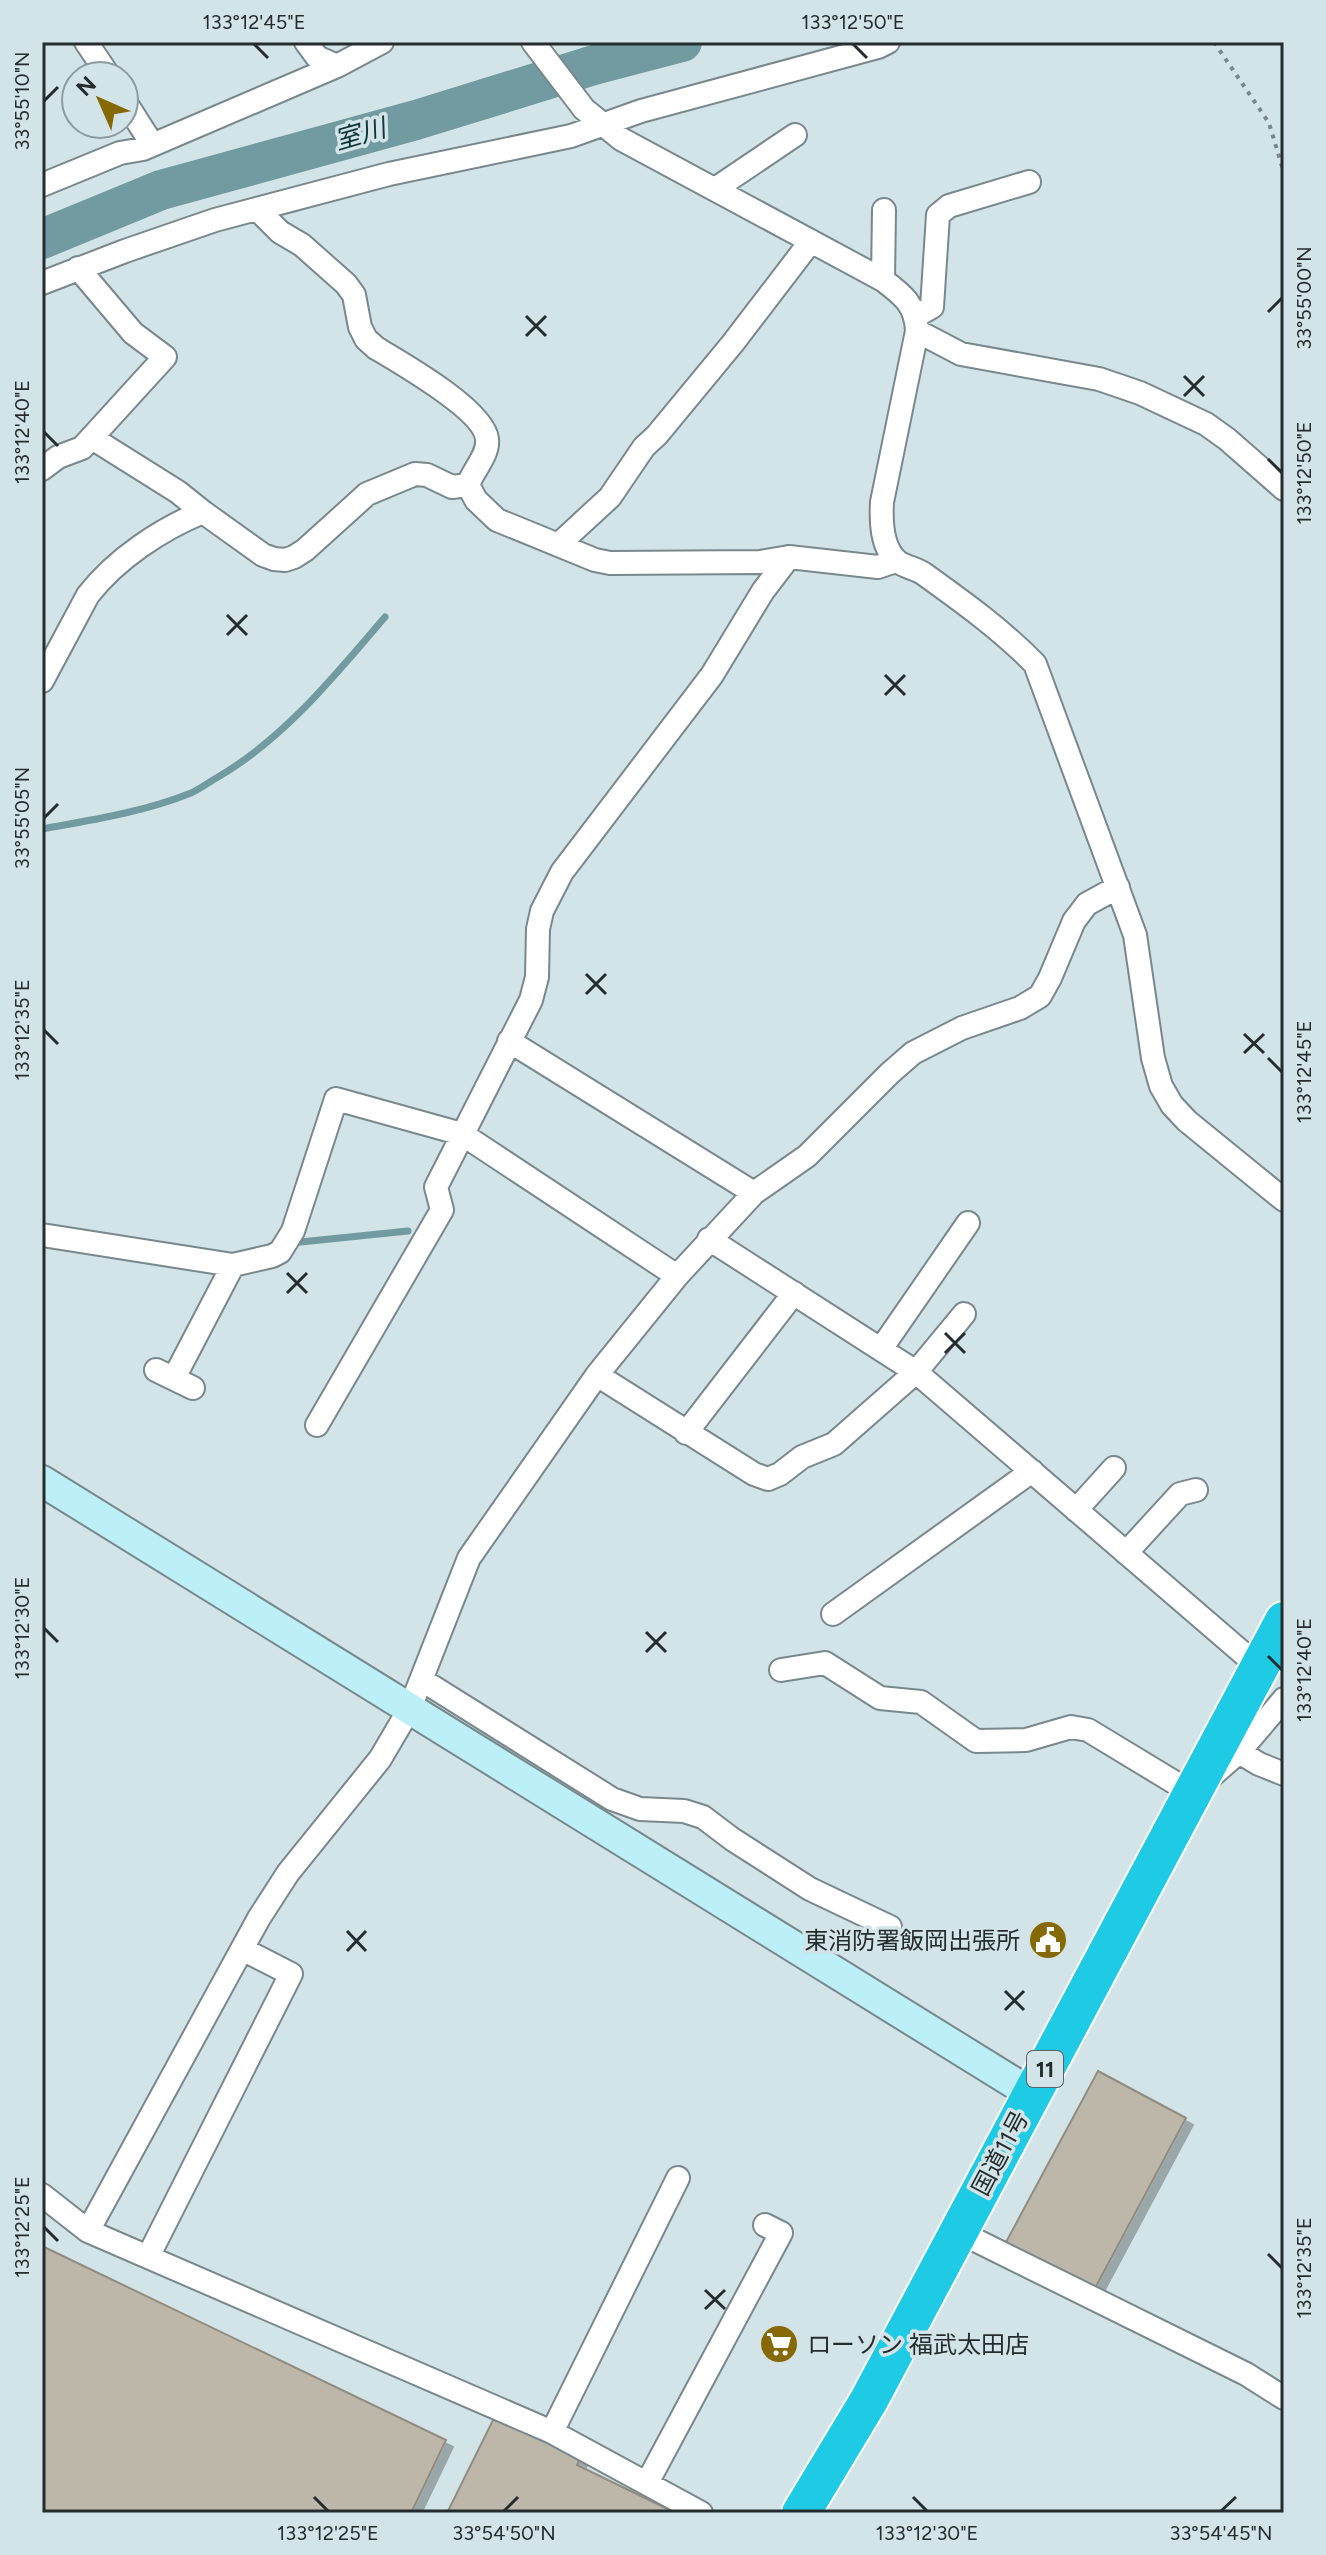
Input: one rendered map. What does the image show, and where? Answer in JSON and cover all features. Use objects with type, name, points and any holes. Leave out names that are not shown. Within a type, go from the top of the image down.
[{"type":"highway","name":"国道11号","points":[[801,2513],[869,2400],[1284,1621]]},
{"type":"street","points":[[86,42],[98,60]]},
{"type":"street","points":[[306,42],[317,57],[337,66]]},
{"type":"street","points":[[42,185],[120,153],[152,144],[337,66],[382,42]]},
{"type":"street","points":[[533,42],[593,117],[621,139],[883,280],[899,293],[916,324],[961,354],[1099,379],[1140,393],[1206,424],[1284,489]]},
{"type":"street","points":[[42,283],[215,220],[389,174],[571,136],[593,117],[641,111],[888,42]]},
{"type":"street","points":[[140,125],[152,144]]},
{"type":"street","points":[[715,189],[795,135]]},
{"type":"street","points":[[896,561],[881,525],[882,502],[916,324],[932,307],[938,215],[949,206],[1029,182]]},
{"type":"street","points":[[257,209],[280,232],[302,245],[346,284],[354,295],[360,327],[366,339],[454,399],[483,427],[487,439],[486,453],[473,470],[468,485],[476,500],[497,520],[595,560],[610,563],[745,563],[789,557],[878,567],[896,561],[921,571],[1010,639],[1035,664],[1135,935],[1153,1058],[1161,1086],[1172,1105],[1187,1121],[1284,1200]]},
{"type":"street","points":[[883,280],[884,210]]},
{"type":"street","points":[[558,545],[610,497],[644,447],[733,343],[811,241]]},
{"type":"street","points":[[42,469],[58,457],[82,448],[165,357],[133,333],[78,268]]},
{"type":"street","points":[[92,438],[178,492],[263,555],[285,560],[305,550],[367,494],[382,487],[415,474],[427,475],[452,487],[468,485]]},
{"type":"street","points":[[42,681],[88,595],[105,575],[145,544],[203,512]]},
{"type":"street","points":[[317,1425],[442,1210],[436,1187],[531,1000],[537,977],[538,929],[542,911],[562,872],[712,675],[763,591],[789,557]]},
{"type":"street","points":[[88,2231],[242,1949],[288,1873],[380,1759],[410,1708],[469,1558],[597,1375],[677,1276],[754,1193],[807,1156],[913,1053],[962,1028],[1020,1008],[1040,996],[1074,921],[1087,904],[1118,887]]},
{"type":"street","points":[[509,1041],[754,1193]]},
{"type":"street","points":[[42,1235],[233,1265],[272,1256],[280,1252],[293,1231],[336,1099],[462,1134],[677,1276]]},
{"type":"street","points":[[881,1349],[968,1223]]},
{"type":"street","points":[[709,1239],[916,1372],[1259,1667]]},
{"type":"street","points":[[174,1379],[233,1265]]},
{"type":"street","points":[[686,1433],[794,1293]]},
{"type":"street","points":[[597,1375],[686,1433],[754,1474],[768,1479],[802,1457],[834,1444],[916,1372],[964,1314]]},
{"type":"street","points":[[1076,1510],[1114,1468]]},
{"type":"street","points":[[833,1614],[1032,1471]]},
{"type":"street","points":[[42,1481],[1032,2094]]},
{"type":"street","points":[[1126,1553],[1180,1494],[1196,1490]]},
{"type":"street","points":[[781,1670],[825,1663],[880,1698],[921,1702],[976,1741],[1026,1740],[1071,1727],[1088,1730],[1192,1793],[1239,1752],[1284,1699]]},
{"type":"street","points":[[422,1680],[612,1799],[640,1809],[684,1811],[703,1817],[810,1889],[890,1927]]},
{"type":"street","points":[[1239,1752],[1284,1774]]},
{"type":"street","points":[[148,2257],[291,1974],[242,1949]]},
{"type":"street","points":[[552,2432],[678,2178]]},
{"type":"street","points":[[42,2195],[88,2231],[552,2432],[701,2513]]},
{"type":"street","points":[[647,2483],[781,2233],[765,2225]]},
{"type":"street","points":[[959,2232],[1246,2374],[1284,2398]]},
{"type":"path","points":[[1214,42],[1269,123],[1284,173]]},
{"type":"building","points":[[1098,2071],[1186,2118],[1093,2292],[1005,2244]]},
{"type":"building","points":[[42,2246],[446,2440],[411,2513],[42,2513]]},
{"type":"building","points":[[496,2414],[581,2456],[577,2465],[676,2513],[447,2513]]},
{"type":"waterway","name":"室川","points":[[42,239],[161,190],[682,42]]},
{"type":"waterway","points":[[42,829],[136,810],[173,800],[201,787],[242,761],[287,725],[385,617]]},
{"type":"waterway","points":[[291,1243],[408,1231]]},
{"type":"place","name":"東消防署飯岡出張所","points":[[1048,1940]]},
{"type":"place","name":"ローソン 福武太田店","points":[[779,2344]]}]
